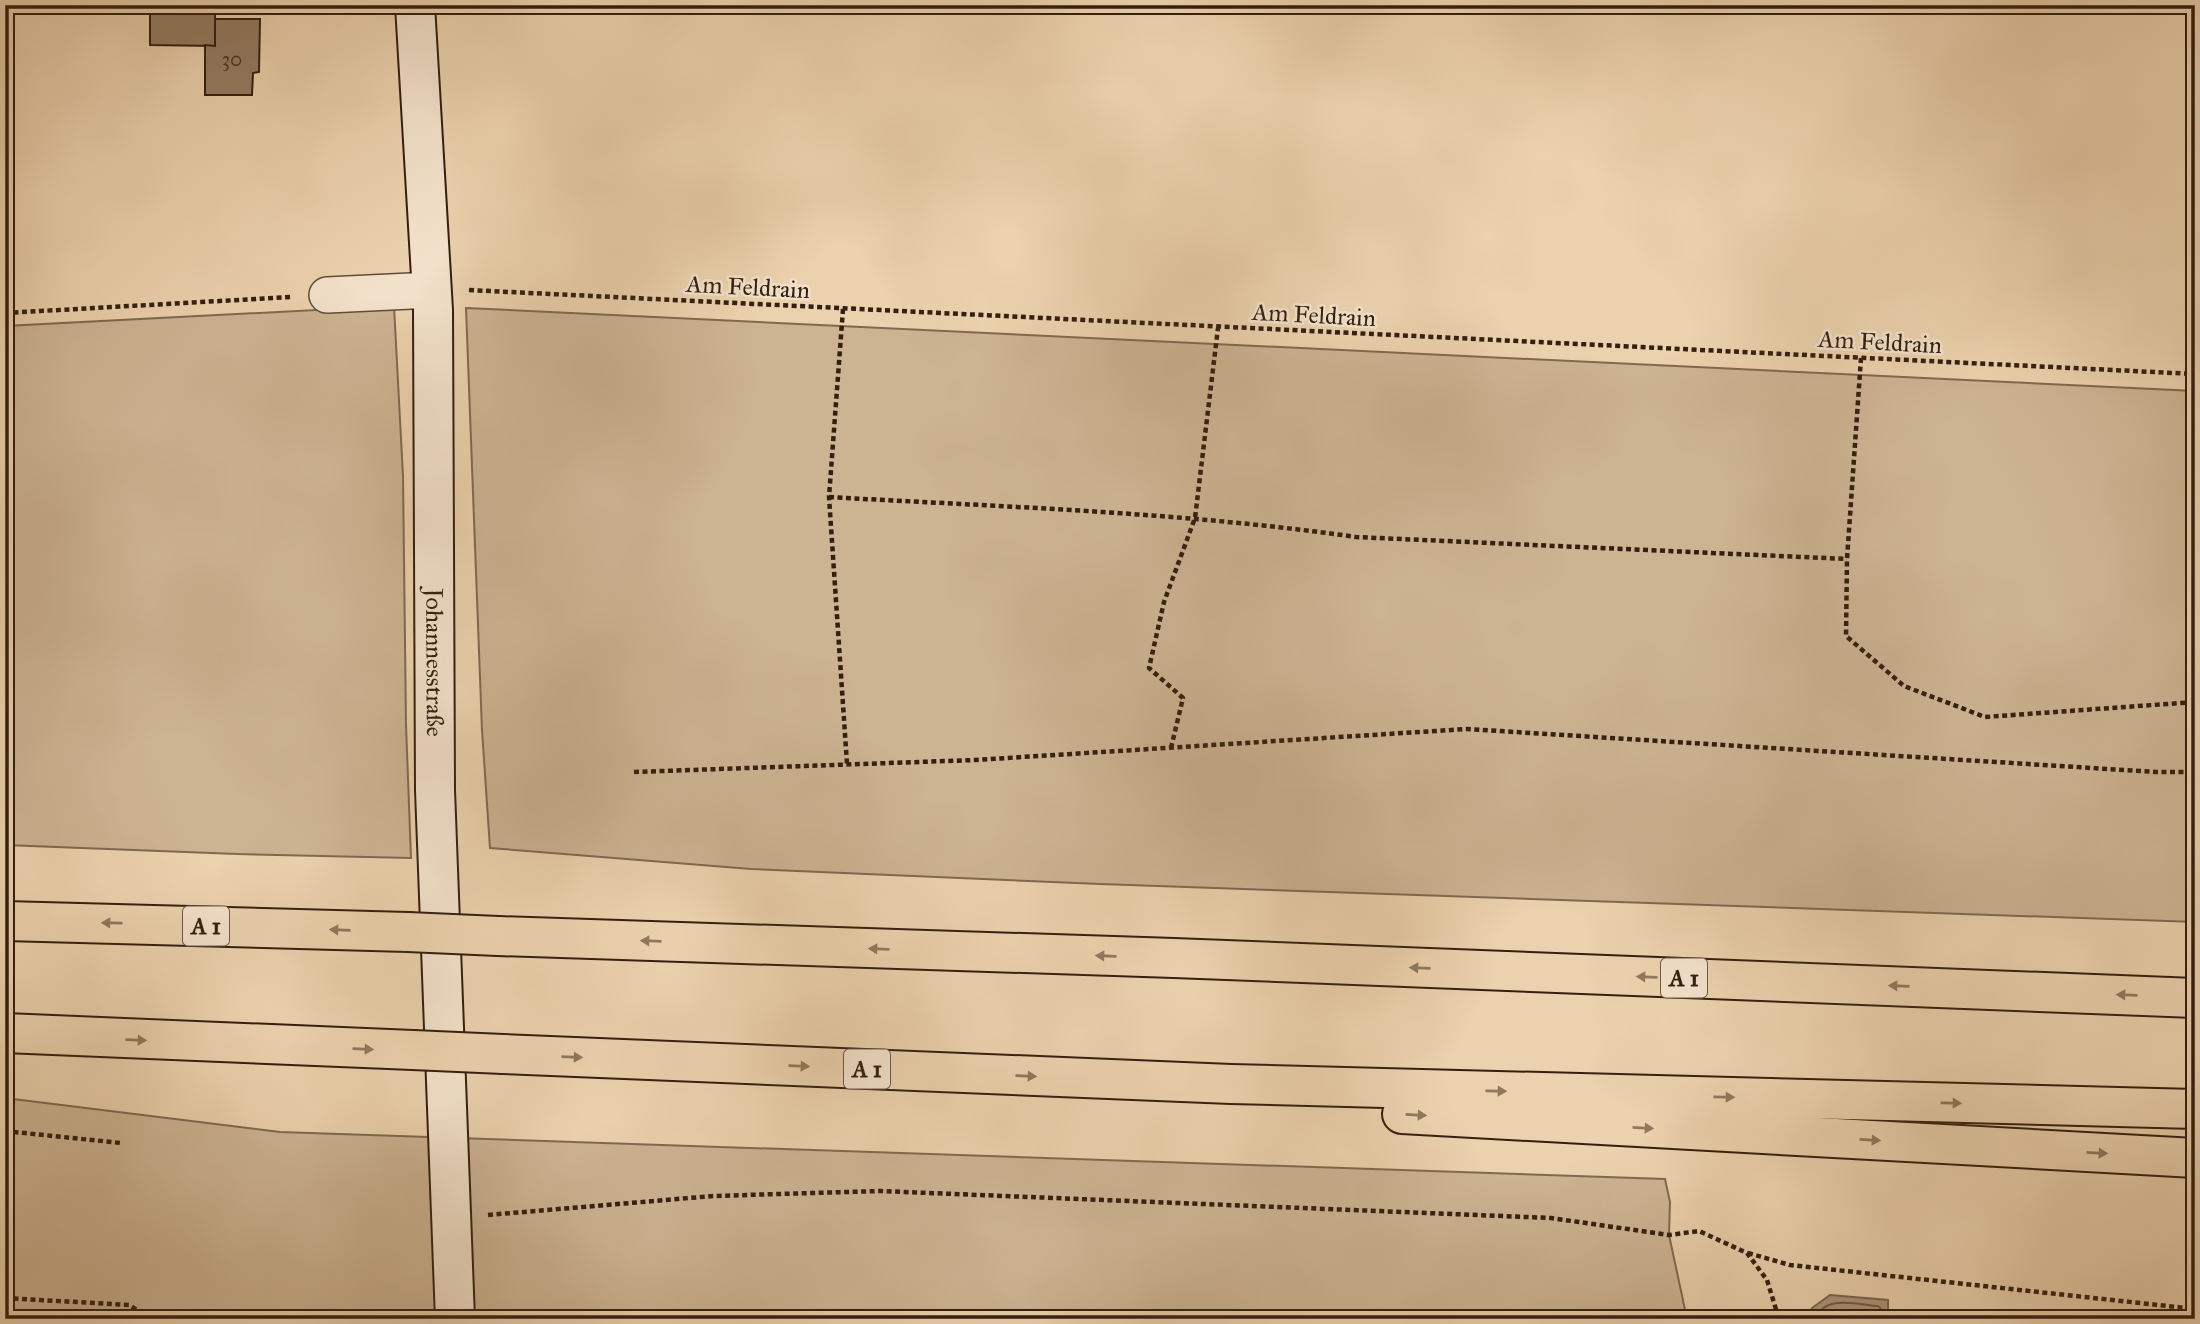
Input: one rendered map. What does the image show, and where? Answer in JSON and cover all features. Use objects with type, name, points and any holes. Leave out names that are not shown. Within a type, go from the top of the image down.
[{"type":"highway","name":"A 1","points":[[5,921],[1160,958],[2195,998]]},
{"type":"highway","name":"A 1","points":[[5,1033],[1281,1086],[2195,1109]]},
{"type":"highway","points":[[1281,1086],[1318,1110],[2195,1158]]},
{"type":"main road","name":"Johannesstraße","points":[[415,5],[432,290],[435,765],[455,1319]]},
{"type":"street","points":[[327,295],[432,290]]},
{"type":"path","name":"Am Feldrain","points":[[432,290],[458,289],[2195,374]]},
{"type":"path","points":[[5,313],[327,295]]},
{"type":"path","points":[[843,309],[828,497],[847,764]]},
{"type":"path","points":[[1171,748],[1183,698],[1149,668],[1164,602],[1195,519],[1218,328]]},
{"type":"path","points":[[1861,358],[1847,559],[1846,636],[1904,686],[1985,717],[2195,702]]},
{"type":"path","points":[[828,497],[1195,519],[1356,537],[1847,559]]},
{"type":"path","points":[[634,772],[975,760],[1467,729],[2156,772],[2195,772]]},
{"type":"path","points":[[5,1131],[121,1143]]},
{"type":"path","points":[[452,1213],[490,1215],[713,1196],[880,1191],[1551,1218],[1669,1235],[1699,1231],[1747,1253],[1790,1265],[2195,1309]]},
{"type":"path","points":[[1747,1253],[1767,1280],[1779,1319]]},
{"type":"path","points":[[5,1298],[130,1305],[151,1319]]},
{"type":"shaded area","points":[[394,306],[403,476],[406,725],[411,858],[5,845],[5,326]]},
{"type":"shaded area","points":[[466,308],[2195,391],[2195,922],[1100,884],[751,869],[490,848],[482,730]]},
{"type":"shaded area","points":[[5,1098],[280,1132],[1665,1179],[1670,1202],[1669,1235],[1687,1319],[5,1319]]},
{"type":"water","points":[[1830,1295],[1888,1300],[1888,1319],[1809,1319],[1812,1308]]},
{"type":"building","points":[[150,5],[215,5],[215,46],[150,45]]},
{"type":"building","points":[[215,19],[260,19],[259,72],[253,73],[252,95],[205,95],[205,45],[215,46]]}]
